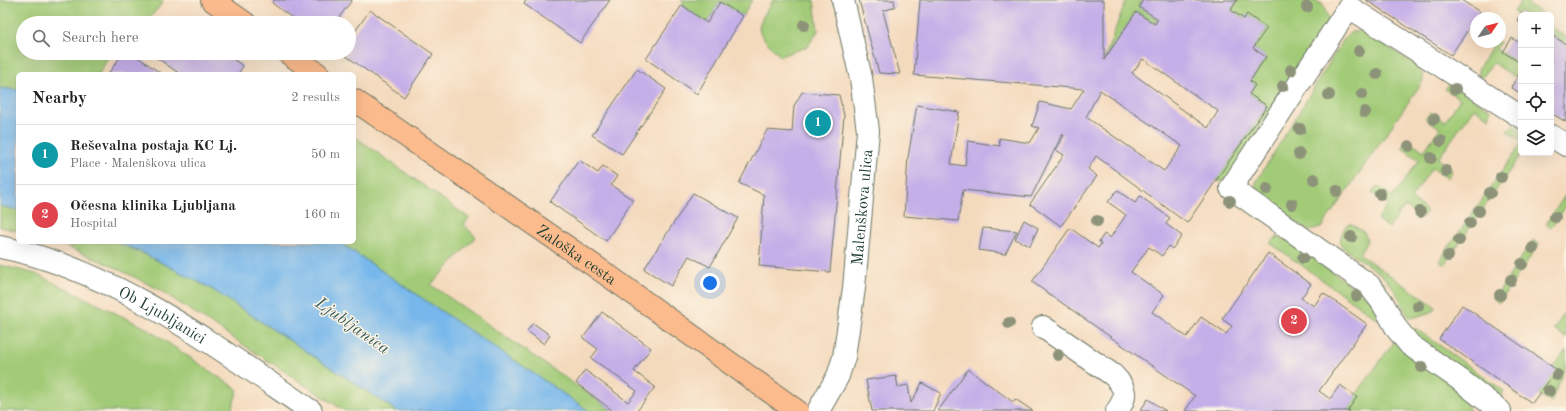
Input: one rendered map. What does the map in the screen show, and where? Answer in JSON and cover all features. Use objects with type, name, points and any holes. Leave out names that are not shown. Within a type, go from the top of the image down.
[{"type":"main road","points":[[212,0],[235,16]]},
{"type":"main road","points":[[298,60],[315,72]]},
{"type":"main road","name":"Zaloška cesta","points":[[356,101],[606,274],[797,411]]},
{"type":"street","name":"Malenškova ulica","points":[[818,411],[838,376],[844,357],[854,288],[868,131],[861,78],[843,0]]},
{"type":"street","points":[[1493,408],[1407,342],[1397,329],[1382,302],[1369,285],[1231,188],[1349,7],[1518,115]]},
{"type":"street","points":[[1554,138],[1566,146]]},
{"type":"street","name":"Ob Ljubljanici","points":[[0,247],[33,255],[66,266],[117,288],[161,312],[311,411]]},
{"type":"street","points":[[1043,327],[1114,375],[1120,382],[1125,396],[1117,411]]},
{"type":"green space","points":[[0,0],[159,0],[163,2],[152,16],[16,16],[16,60],[107,60],[100,72],[16,72],[16,90],[0,88]]},
{"type":"green space","points":[[681,0],[752,0],[743,16],[720,2],[707,23],[682,5],[684,2]]},
{"type":"green space","points":[[773,0],[814,0],[818,31],[807,47],[780,56],[761,35],[759,30],[762,19]]},
{"type":"green space","points":[[1126,0],[1143,0],[1139,7],[1158,19],[1155,24],[1136,12],[1104,60]]},
{"type":"green space","points":[[1237,0],[1315,0],[1323,5],[1329,20],[1227,181],[1216,181],[1267,106],[1249,94],[1255,85],[1250,81],[1266,57],[1253,48],[1267,28],[1247,14],[1244,19],[1231,10]]},
{"type":"green space","points":[[1522,0],[1530,0],[1528,4],[1540,12],[1520,11],[1518,14],[1514,12]]},
{"type":"green space","points":[[1554,29],[1566,37],[1566,44],[1554,37]]},
{"type":"green space","points":[[1362,31],[1418,66],[1422,74],[1423,81],[1321,228],[1309,231],[1256,193],[1256,182],[1344,39],[1351,32]]},
{"type":"green space","points":[[1491,48],[1497,48],[1518,63],[1518,71],[1515,77],[1493,63],[1482,78],[1479,76],[1478,69]]},
{"type":"green space","points":[[1450,83],[1491,110],[1489,118],[1474,108],[1438,159],[1452,170],[1447,178],[1432,168],[1411,198],[1427,211],[1422,218],[1405,206],[1389,228],[1377,220],[1388,204],[1372,193],[1377,186],[1393,197],[1419,160],[1402,148],[1408,140],[1424,151],[1440,128],[1425,118],[1431,112],[1445,122],[1460,99],[1445,89]]},
{"type":"green space","points":[[1514,124],[1518,126],[1518,138],[1507,131]]},
{"type":"green space","points":[[356,137],[469,218],[464,225],[476,237],[431,285],[613,411],[589,411],[342,244],[356,244]]},
{"type":"green space","points":[[1518,148],[1518,156],[1520,156],[1444,265],[1439,261]]},
{"type":"green space","points":[[1566,194],[1566,206],[1551,228],[1546,224]]},
{"type":"green space","points":[[0,206],[16,210],[16,231],[0,227]]},
{"type":"green space","points":[[1351,224],[1365,233],[1367,241],[1359,254],[1436,307],[1434,311],[1412,318],[1408,316],[1396,292],[1382,275],[1341,246],[1340,243],[1343,230],[1346,225]]},
{"type":"green space","points":[[1277,237],[1287,240],[1370,299],[1381,320],[1376,318],[1270,243]]},
{"type":"green space","points":[[1533,240],[1539,244],[1499,303],[1494,299]]},
{"type":"green space","points":[[61,244],[121,244],[141,252],[210,288],[397,411],[345,411],[158,289],[110,265]]},
{"type":"green space","points":[[0,265],[36,274],[146,328],[238,390],[231,411],[0,411]]},
{"type":"green space","points":[[1566,311],[1566,338],[1554,329]]},
{"type":"green space","points":[[1415,328],[1504,391],[1501,396],[1416,337],[1410,331]]},
{"type":"green space","points":[[1394,342],[1459,391],[1470,411],[1348,410],[1355,396]]},
{"type":"green space","points":[[1566,350],[1566,366],[1551,402],[1538,394],[1553,367]]},
{"type":"water","points":[[0,88],[16,90],[16,210],[0,206]]},
{"type":"water","name":"Ljubljanica","points":[[121,244],[342,244],[589,411],[397,411],[210,288],[141,252]]},
{"type":"building","points":[[274,0],[352,0],[340,16],[290,16],[272,3]]},
{"type":"building","points":[[526,0],[610,0],[580,43],[524,4]]},
{"type":"building","points":[[859,0],[894,0],[895,7],[883,11],[900,74],[879,73]]},
{"type":"building","points":[[920,0],[1104,0],[1104,60],[1136,12],[1155,24],[1158,19],[1139,7],[1143,0],[1237,0],[1231,10],[1244,19],[1247,14],[1267,28],[1253,48],[1266,57],[1250,81],[1255,85],[1249,94],[1267,106],[1187,223],[1096,156],[1088,169],[1097,176],[1061,226],[1030,204],[1064,155],[1056,150],[1064,135],[1062,135],[1031,197],[963,190],[958,221],[904,216],[908,157],[917,105],[959,112],[951,164],[965,166],[968,141],[1000,146],[999,138],[1030,143],[1039,128],[1032,126],[1040,102],[1071,109],[1084,89],[914,75]],"holes":[[[1143,59],[1218,111],[1208,128],[1132,73]],[[1100,90],[1182,146],[1164,171],[1086,117]]]},
{"type":"building","points":[[1366,0],[1461,0],[1480,12],[1470,12],[1470,27],[1451,55]]},
{"type":"building","points":[[720,2],[743,16],[697,94],[646,59],[682,5],[707,23]]},
{"type":"building","points":[[370,10],[433,54],[404,97],[352,60],[356,60],[356,30]]},
{"type":"building","points":[[1554,37],[1566,44],[1566,122],[1554,115]]},
{"type":"building","points":[[1512,38],[1518,42],[1518,61],[1503,52]]},
{"type":"building","points":[[118,60],[142,60],[159,72],[109,72]]},
{"type":"building","points":[[160,60],[234,60],[243,66],[239,72],[177,72]]},
{"type":"building","points":[[637,69],[666,89],[622,154],[592,135]]},
{"type":"building","points":[[1518,76],[1518,92],[1511,87]]},
{"type":"building","points":[[802,92],[839,95],[844,115],[830,272],[759,266],[764,195],[739,183],[767,130],[792,132],[794,106]]},
{"type":"building","points":[[579,160],[598,173],[603,166],[617,176],[611,185],[633,200],[606,241],[550,202]]},
{"type":"building","points":[[1117,190],[1135,203],[1140,196],[1170,218],[1166,224],[1182,236],[1172,249],[1169,246],[1162,256],[1149,247],[1131,272],[1164,295],[1152,312],[1187,337],[1201,317],[1226,334],[1232,326],[1222,319],[1268,253],[1311,284],[1301,298],[1314,306],[1323,293],[1367,324],[1319,391],[1330,399],[1340,385],[1357,397],[1348,410],[1350,411],[1185,411],[1195,396],[1032,282],[1070,228],[1098,248],[1101,244],[1099,242],[1104,234],[1110,238],[1126,215],[1108,202]]},
{"type":"building","points":[[693,193],[738,218],[710,267],[689,256],[671,286],[644,269]]},
{"type":"building","points":[[1024,220],[1038,228],[1030,246],[1015,239]]},
{"type":"building","points":[[983,228],[1017,231],[1005,254],[979,250]]},
{"type":"building","points":[[1462,305],[1557,370],[1532,403],[1439,339]]},
{"type":"building","points":[[602,312],[651,348],[634,371],[655,387],[637,411],[613,411],[576,383],[585,370],[628,402],[637,391],[591,358],[598,349],[583,338]]},
{"type":"building","points":[[533,323],[550,335],[544,344],[527,331]]},
{"type":"building","points":[[968,369],[1013,402],[1015,399],[1033,411],[938,411]]},
{"type":"building","points":[[896,376],[898,387],[908,385],[911,403],[922,383],[941,393],[933,411],[872,411],[866,380]]},
{"type":"building","points":[[1148,399],[1166,411],[1140,411]]},
{"type":"place","name":"Reševalna postaja KC Lj.","points":[[818,123]]},
{"type":"place","name":"Očesna klinika Ljubljana","points":[[1294,321]]}]
